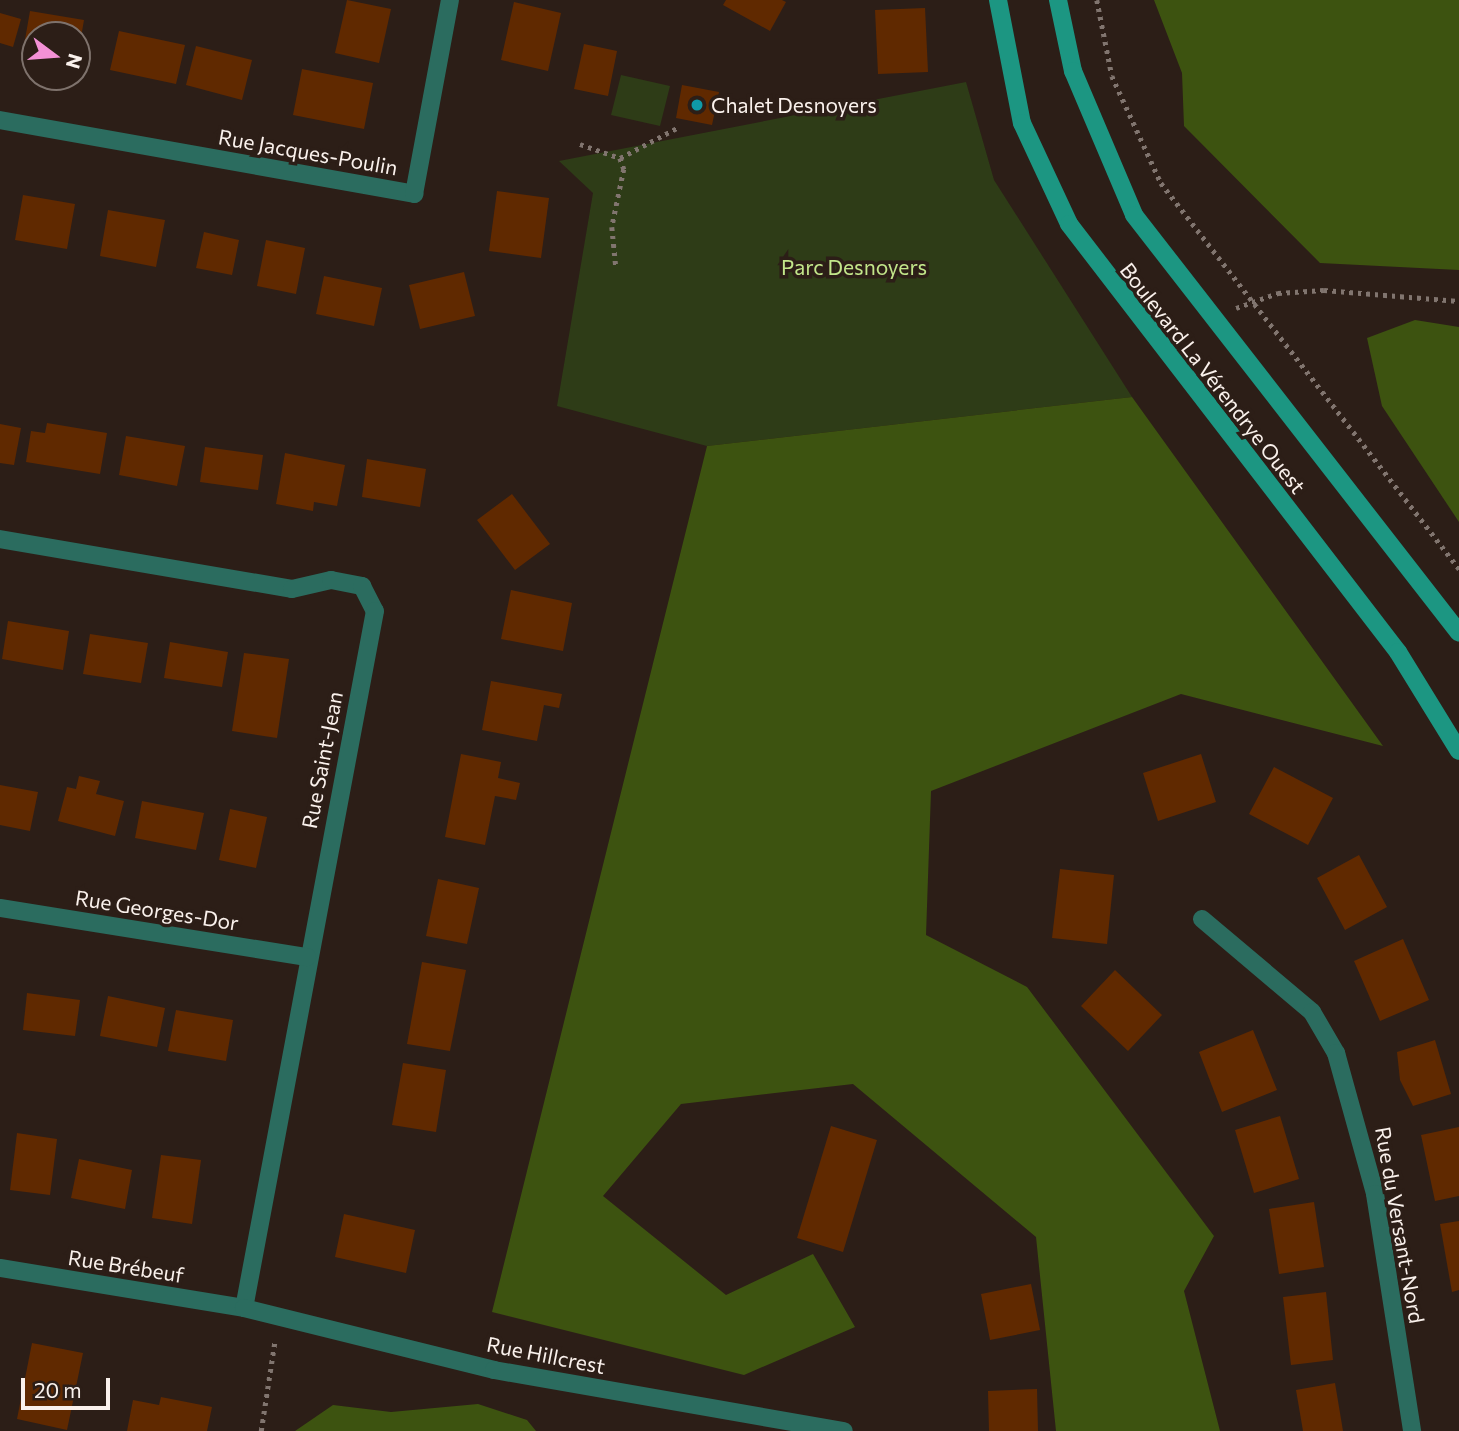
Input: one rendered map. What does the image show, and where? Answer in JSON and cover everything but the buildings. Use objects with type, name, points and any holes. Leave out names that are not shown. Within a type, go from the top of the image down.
[{"type":"main road","name":"Boulevard La Vérendrye Ouest","points":[[998,0],[1022,123],[1069,224],[1398,652],[1459,751]]},
{"type":"main road","name":"Boulevard La Vérendrye Ouest","points":[[1058,0],[1073,71],[1117,182],[1178,279],[1216,321],[1459,633]]},
{"type":"street","name":"Rue Jacques-Poulin","points":[[0,120],[414,194],[450,0]]},
{"type":"street","name":"Rue Saint-Jean","points":[[0,539],[292,589],[331,580],[362,586],[375,611],[307,957],[244,1308]]},
{"type":"street","name":"Rue Georges-Dor","points":[[0,908],[307,957]]},
{"type":"street","name":"Rue du Versant-Nord","points":[[1202,919],[1312,1012],[1336,1054],[1375,1194],[1412,1431]]},
{"type":"street","name":"Rue Brébeuf","points":[[0,1268],[244,1308]]},
{"type":"street","name":"Rue Hillcrest","points":[[244,1308],[494,1370],[844,1431]]},
{"type":"path","points":[[1097,0],[1130,127],[1161,183],[1248,300],[1459,569]]},
{"type":"path","points":[[580,144],[620,158],[677,128]]},
{"type":"path","points":[[615,267],[612,226],[620,158]]},
{"type":"path","points":[[1216,321],[1248,300],[1324,290],[1459,301]]},
{"type":"path","points":[[261,1431],[278,1316]]},
{"type":"green space","points":[[1154,0],[1459,0],[1459,270],[1320,263],[1184,126],[1182,73]]},
{"type":"green space","points":[[621,75],[670,86],[660,126],[611,115]]},
{"type":"green space","name":"Parc Desnoyers","points":[[966,82],[994,180],[1132,397],[707,446],[557,406],[593,193],[559,161]]},
{"type":"green space","points":[[1415,320],[1459,327],[1459,522],[1382,406],[1367,338]]},
{"type":"green space","points":[[1132,397],[1383,746],[1181,694],[931,791],[926,935],[1027,987],[1214,1236],[1184,1291],[1220,1431],[1056,1431],[1036,1237],[853,1084],[681,1104],[603,1196],[726,1295],[813,1254],[855,1327],[744,1375],[492,1312],[707,446]]},
{"type":"green space","points":[[478,1404],[527,1420],[536,1431],[295,1431],[333,1405],[391,1412]]},
{"type":"place","name":"Chalet Desnoyers","points":[[697,105]]}]
